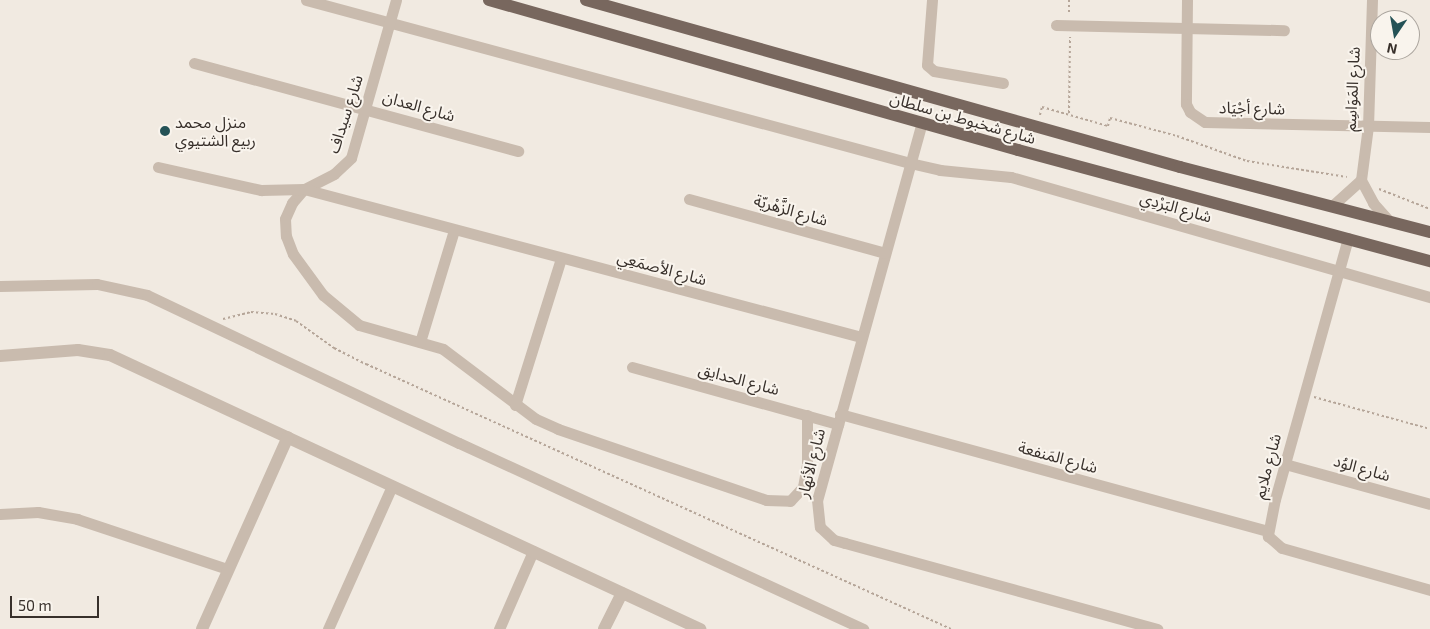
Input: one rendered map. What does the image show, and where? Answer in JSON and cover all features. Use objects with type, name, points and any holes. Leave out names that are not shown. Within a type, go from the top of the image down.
[{"type":"main road","name":"شارع شخبوط بن سلطان","points":[[489,0],[922,122],[1430,261]]},
{"type":"main road","name":"شارع شخبوط بن سلطان","points":[[586,0],[1430,232]]},
{"type":"street","name":"شارع البَرْدِي","points":[[306,0],[910,163],[940,170],[1011,177],[1430,297]]},
{"type":"street","name":"شارع سيداف","points":[[396,0],[351,158],[344,167],[304,188],[292,203],[285,219],[286,236],[293,254],[323,295],[345,316],[366,328],[420,342],[460,359],[515,405],[558,429],[777,502],[790,500],[803,487],[807,464],[807,415]]},
{"type":"street","points":[[932,0],[927,65],[934,71],[1003,83]]},
{"type":"street","name":"شارع أجْيَاد","points":[[1187,0],[1186,104],[1190,112],[1205,122],[1430,126]]},
{"type":"street","name":"شارع المَوَاسِم","points":[[1361,180],[1368,126],[1372,0]]},
{"type":"street","points":[[1056,25],[1284,30]]},
{"type":"street","name":"شارع العدان","points":[[194,63],[518,151]]},
{"type":"street","name":"شارع الأنهار","points":[[922,122],[861,337],[816,510],[820,527],[834,540],[1157,629]]},
{"type":"street","name":"شارع الأصمَعِي","points":[[158,167],[261,190],[304,188],[454,230],[861,337]]},
{"type":"street","points":[[1332,206],[1361,180],[1372,203],[1390,222]]},
{"type":"street","name":"شارع الزَّهْريّة","points":[[689,199],[885,253]]},
{"type":"street","points":[[420,342],[454,230]]},
{"type":"street","name":"شارع ملايم","points":[[1268,532],[1284,464],[1348,238]]},
{"type":"street","points":[[515,405],[561,258]]},
{"type":"street","points":[[0,286],[114,286],[147,295],[213,328],[863,629]]},
{"type":"street","points":[[0,356],[78,350],[110,356],[700,629]]},
{"type":"street","name":"شارع الحدايق","points":[[632,367],[807,415],[839,419]]},
{"type":"street","name":"شارع المَنفعة","points":[[839,419],[1268,532]]},
{"type":"street","points":[[202,629],[288,437]]},
{"type":"street","name":"شارع الوُد","points":[[1284,464],[1430,504]]},
{"type":"street","points":[[328,629],[392,486]]},
{"type":"street","points":[[0,514],[38,512],[76,519],[228,569]]},
{"type":"street","points":[[1268,532],[1270,541],[1282,548],[1430,590]]},
{"type":"street","points":[[499,629],[533,551]]},
{"type":"street","points":[[604,629],[622,593]]},
{"type":"path","points":[[1069,0],[1069,114]]},
{"type":"path","points":[[1042,107],[1108,126],[1110,118],[1153,129],[1247,161],[1361,180],[1389,195],[1430,209]]},
{"type":"path","points":[[213,328],[224,317],[239,312],[275,314],[296,321],[358,360],[951,629]]},
{"type":"path","points":[[1304,394],[1430,429]]},
{"type":"place","name":"منزل محمد ربيع الشتيوي","points":[[165,131]]}]
